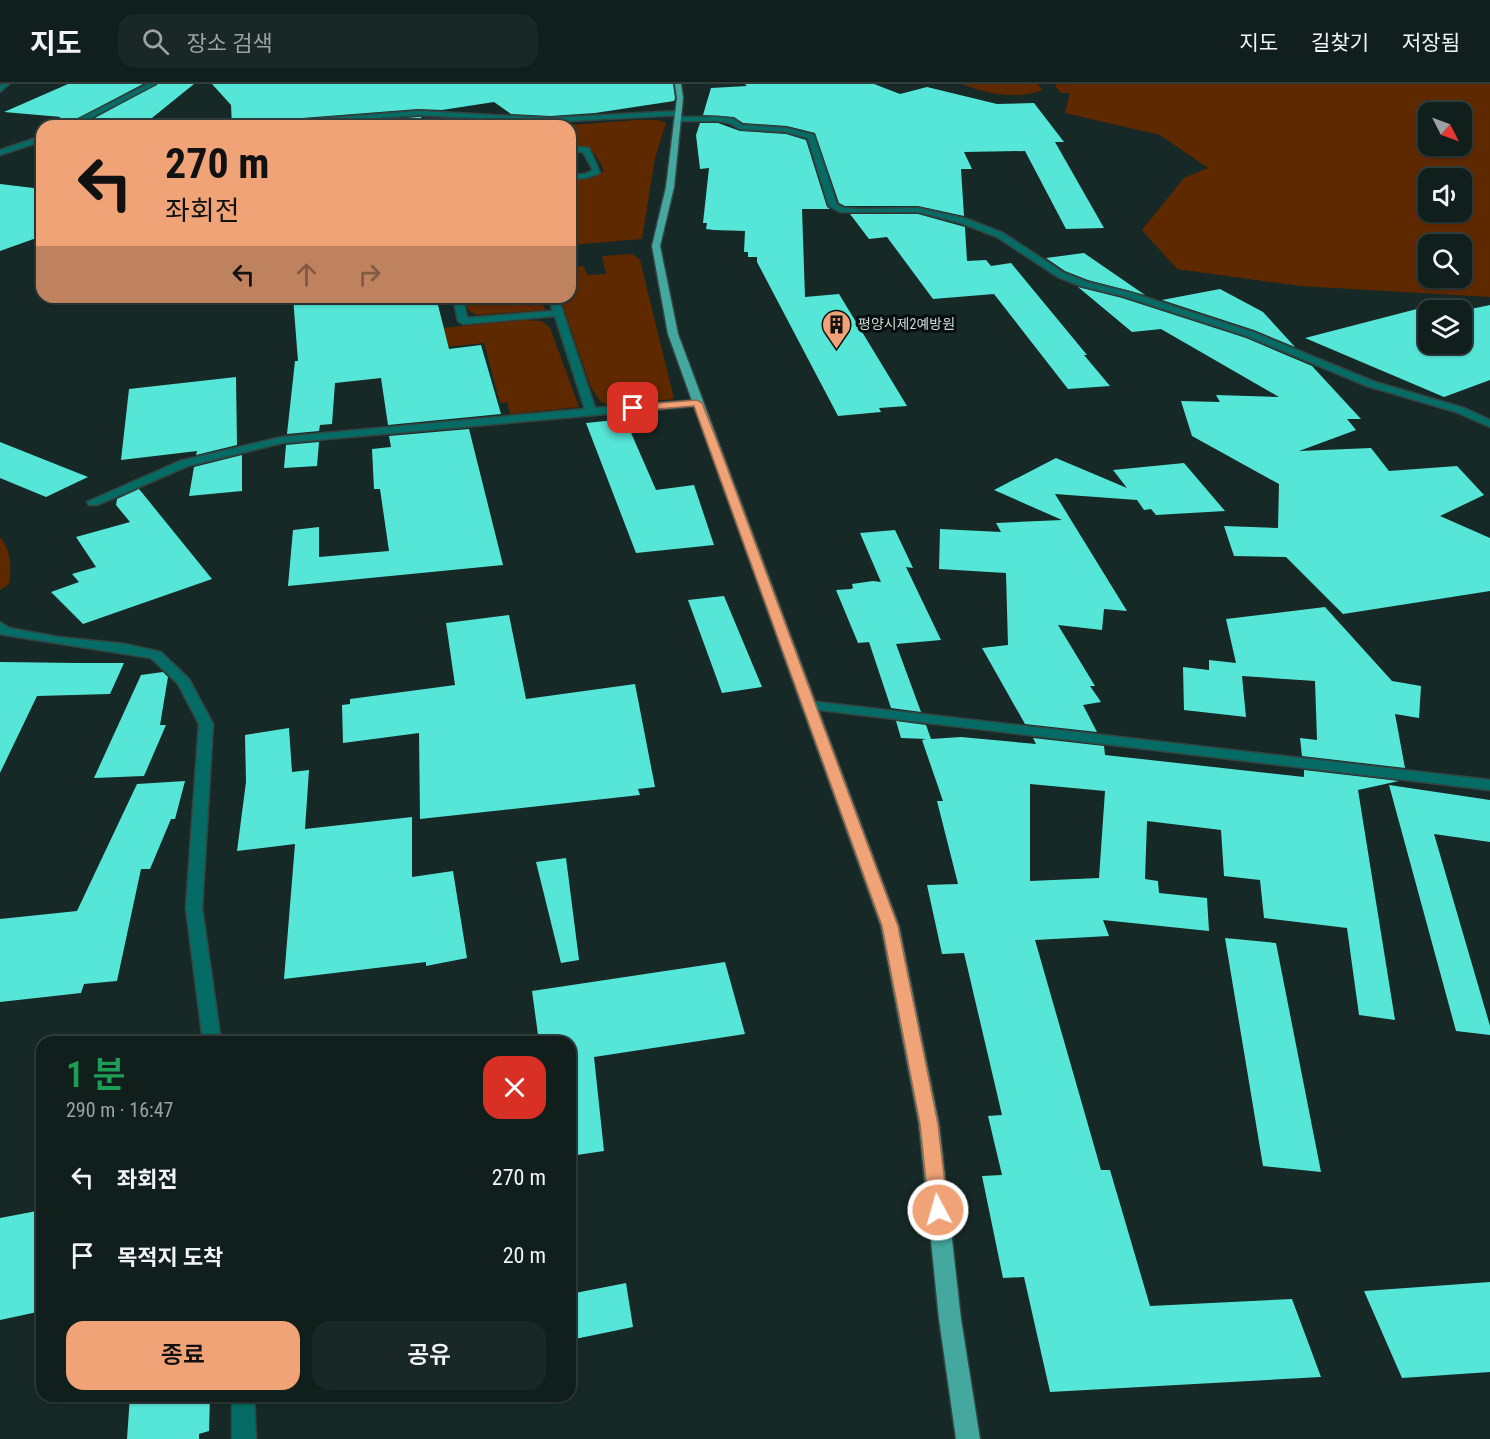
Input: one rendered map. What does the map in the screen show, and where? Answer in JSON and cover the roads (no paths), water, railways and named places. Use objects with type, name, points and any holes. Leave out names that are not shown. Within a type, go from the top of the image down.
[{"type":"main road","points":[[678,84],[670,187],[656,246],[673,334],[890,926],[929,1124],[950,1319],[968,1439]]},
{"type":"street","points":[[0,90],[6,84]]},
{"type":"street","points":[[81,120],[153,84]]},
{"type":"street","points":[[328,120],[418,113],[550,120],[677,116],[731,121],[740,127],[801,132],[811,136],[833,206],[843,210],[863,211],[918,210],[963,220],[1000,235],[1061,274],[1084,284],[1126,294],[1250,334],[1371,384],[1460,410],[1490,424]]},
{"type":"street","points":[[0,153],[36,140]]},
{"type":"street","points":[[576,149],[586,150],[597,171],[586,176],[576,177]]},
{"type":"street","points":[[459,303],[463,321],[559,313]]},
{"type":"street","points":[[555,303],[591,411]]},
{"type":"street","points":[[93,502],[184,464],[282,440],[697,403]]},
{"type":"street","points":[[2,632],[125,648],[156,655],[184,682],[206,724],[194,908],[211,1036]]},
{"type":"street","points":[[808,705],[1490,785]]},
{"type":"street","points":[[243,1402],[244,1439]]},
{"type":"place","name":"평양시제2예방원","points":[[837,350]]}]
